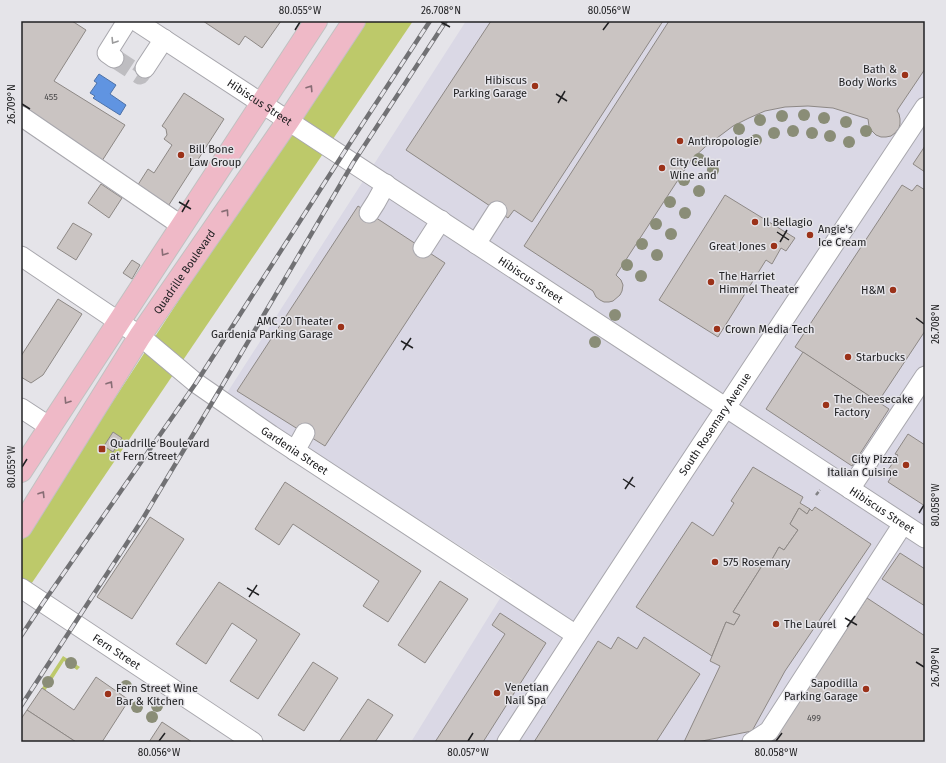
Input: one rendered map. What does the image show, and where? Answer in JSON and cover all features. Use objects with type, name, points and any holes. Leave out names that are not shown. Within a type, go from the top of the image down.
[{"type":"main road","points":[[21,471],[316,21]]},
{"type":"main road","name":"Quadrille Boulevard","points":[[21,527],[140,336],[288,121],[354,21]]},
{"type":"street","points":[[114,58],[106,53],[127,21]]},
{"type":"street","name":"Hibiscus Street","points":[[136,21],[925,538]]},
{"type":"street","points":[[145,68],[164,39]]},
{"type":"street","name":"South Rosemary Avenue","points":[[507,742],[726,407],[925,107]]},
{"type":"street","points":[[21,116],[182,226]]},
{"type":"street","points":[[368,213],[386,184]]},
{"type":"street","points":[[476,244],[497,211]]},
{"type":"street","points":[[423,248],[441,220]]},
{"type":"street","name":"Gardenia Street","points":[[21,256],[140,336],[201,386],[295,451],[576,635]]},
{"type":"street","points":[[850,489],[925,376]]},
{"type":"street","points":[[21,408],[50,427]]},
{"type":"street","points":[[295,451],[305,433]]},
{"type":"street","points":[[752,742],[769,731],[849,616],[903,524]]},
{"type":"street","name":"Fern Street","points":[[21,588],[253,742]]},
{"type":"shaded area","points":[[466,21],[925,21],[925,742],[411,742],[512,579],[225,396]]},
{"type":"green space","points":[[361,21],[413,21],[21,599],[21,542]]},
{"type":"green space","points":[[63,656],[80,667],[77,670],[64,661],[45,691],[42,688]]},
{"type":"water","points":[[99,74],[116,85],[110,94],[126,105],[120,115],[93,98],[95,96],[90,93],[97,83],[94,81]]},
{"type":"building","points":[[21,21],[72,21],[86,30],[54,81],[125,125],[100,164],[21,113]]},
{"type":"building","points":[[203,21],[281,21],[262,48],[245,36],[239,45]]},
{"type":"building","name":"Hibiscus Parking Garage","points":[[491,21],[663,21],[532,222],[514,210],[508,218],[406,150]]},
{"type":"building","points":[[669,21],[925,21],[925,69],[898,109],[897,111],[900,119],[899,128],[891,136],[881,137],[876,135],[869,126],[868,119],[833,108],[808,106],[785,107],[765,111],[733,126],[705,147],[691,160],[616,275],[621,280],[623,285],[620,295],[613,301],[604,302],[596,297],[593,291],[524,246]]},
{"type":"building","points":[[184,93],[224,119],[165,211],[134,191],[148,169],[154,173],[172,145],[164,139],[167,135],[166,129],[162,126]]},
{"type":"building","points":[[925,146],[925,172],[913,164]]},
{"type":"building","points":[[101,184],[122,198],[109,218],[88,203]]},
{"type":"building","points":[[902,185],[912,191],[917,185],[925,190],[925,331],[878,402],[795,347]]},
{"type":"building","name":"The Harriet Himmel Theater","points":[[725,195],[795,238],[786,251],[781,248],[772,264],[766,260],[718,337],[659,300]]},
{"type":"building","name":"AMC 20 Theater Gardenia Parking Garage","points":[[358,206],[445,263],[325,446],[237,391]]},
{"type":"building","points":[[73,223],[92,234],[76,260],[57,248]]},
{"type":"building","points":[[132,260],[140,265],[132,279],[123,273]]},
{"type":"building","points":[[58,299],[82,314],[43,375],[31,383],[21,377],[21,356]]},
{"type":"building","name":"The Cheesecake Factory","points":[[803,352],[889,409],[852,466],[766,409]]},
{"type":"building","points":[[113,432],[122,438],[113,452],[104,446]]},
{"type":"building","points":[[908,434],[925,445],[925,506],[888,482],[893,474],[888,470],[898,455],[895,454]]},
{"type":"building","name":"575 Rosemary","points":[[753,467],[803,497],[800,503],[810,509],[807,514],[799,508],[790,524],[798,530],[784,550],[779,547],[770,563],[765,561],[733,612],[740,615],[734,625],[726,622],[712,656],[636,607],[692,522],[713,536],[734,503],[731,501]]},
{"type":"building","points":[[285,482],[421,571],[388,622],[363,606],[379,581],[293,524],[279,545],[255,529]]},
{"type":"building","name":"The Laurel","points":[[815,507],[871,544],[785,671],[752,731],[697,742],[684,742],[720,666],[710,661],[726,622],[734,625],[740,615],[733,612],[765,561],[770,563],[779,547],[784,550],[798,530],[790,524],[799,508],[807,514],[810,509],[812,511]]},
{"type":"building","points":[[150,517],[184,539],[132,619],[97,597]]},
{"type":"building","points":[[900,553],[925,569],[925,606],[882,579]]},
{"type":"building","points":[[440,581],[468,599],[425,663],[398,645]]},
{"type":"building","points":[[219,582],[300,634],[258,699],[230,681],[257,640],[232,623],[206,664],[176,644]]},
{"type":"building","name":"Sapodilla Parking Garage","points":[[867,598],[925,636],[925,742],[773,742]]},
{"type":"building","points":[[500,613],[546,643],[483,742],[435,742],[505,634],[492,625]]},
{"type":"building","points":[[618,637],[637,649],[644,637],[700,674],[656,742],[534,742],[598,641],[611,649]]},
{"type":"building","points":[[313,662],[338,678],[304,731],[278,715]]},
{"type":"building","points":[[96,677],[129,700],[102,742],[76,742],[27,710],[42,688],[74,710]]},
{"type":"building","points":[[368,699],[393,715],[375,742],[339,742]]},
{"type":"building","points":[[27,710],[76,742],[21,742],[21,719]]},
{"type":"building","points":[[162,722],[192,742],[149,742]]},
{"type":"tunnel","points":[[114,58],[140,75],[145,68]]},
{"type":"railway","points":[[21,636],[196,383],[430,21]]},
{"type":"railway","points":[[21,706],[142,520],[353,163],[446,21]]},
{"type":"place","name":"Bath & Body Works","points":[[905,75]]},
{"type":"place","name":"Hibiscus Parking Garage","points":[[535,86]]},
{"type":"place","name":"Anthropologie","points":[[680,141]]},
{"type":"place","name":"Bill Bone Law Group","points":[[181,155]]},
{"type":"place","name":"City Cellar Wine and","points":[[662,168]]},
{"type":"place","name":"Il Bellagio","points":[[755,222]]},
{"type":"place","name":"Angie's Ice Cream","points":[[810,235]]},
{"type":"place","name":"Great Jones","points":[[774,246]]},
{"type":"place","name":"The Harriet Himmel Theater","points":[[711,282]]},
{"type":"place","name":"H&M","points":[[893,290]]},
{"type":"place","name":"AMC 20 Theater Gardenia Parking Garage","points":[[341,327]]},
{"type":"place","name":"Crown Media Tech","points":[[717,329]]},
{"type":"place","name":"Starbucks","points":[[848,357]]},
{"type":"place","name":"The Cheesecake Factory","points":[[826,405]]},
{"type":"place","name":"Quadrille Boulevard at Fern Street","points":[[102,449]]},
{"type":"place","name":"City Pizza Italian Cuisine","points":[[906,465]]},
{"type":"place","name":"575 Rosemary","points":[[715,562]]},
{"type":"place","name":"The Laurel","points":[[776,624]]},
{"type":"place","name":"Sapodilla Parking Garage","points":[[866,689]]},
{"type":"place","name":"Venetian Nail Spa","points":[[497,693]]},
{"type":"place","name":"Fern Street Wine Bar & Kitchen","points":[[108,694]]}]
